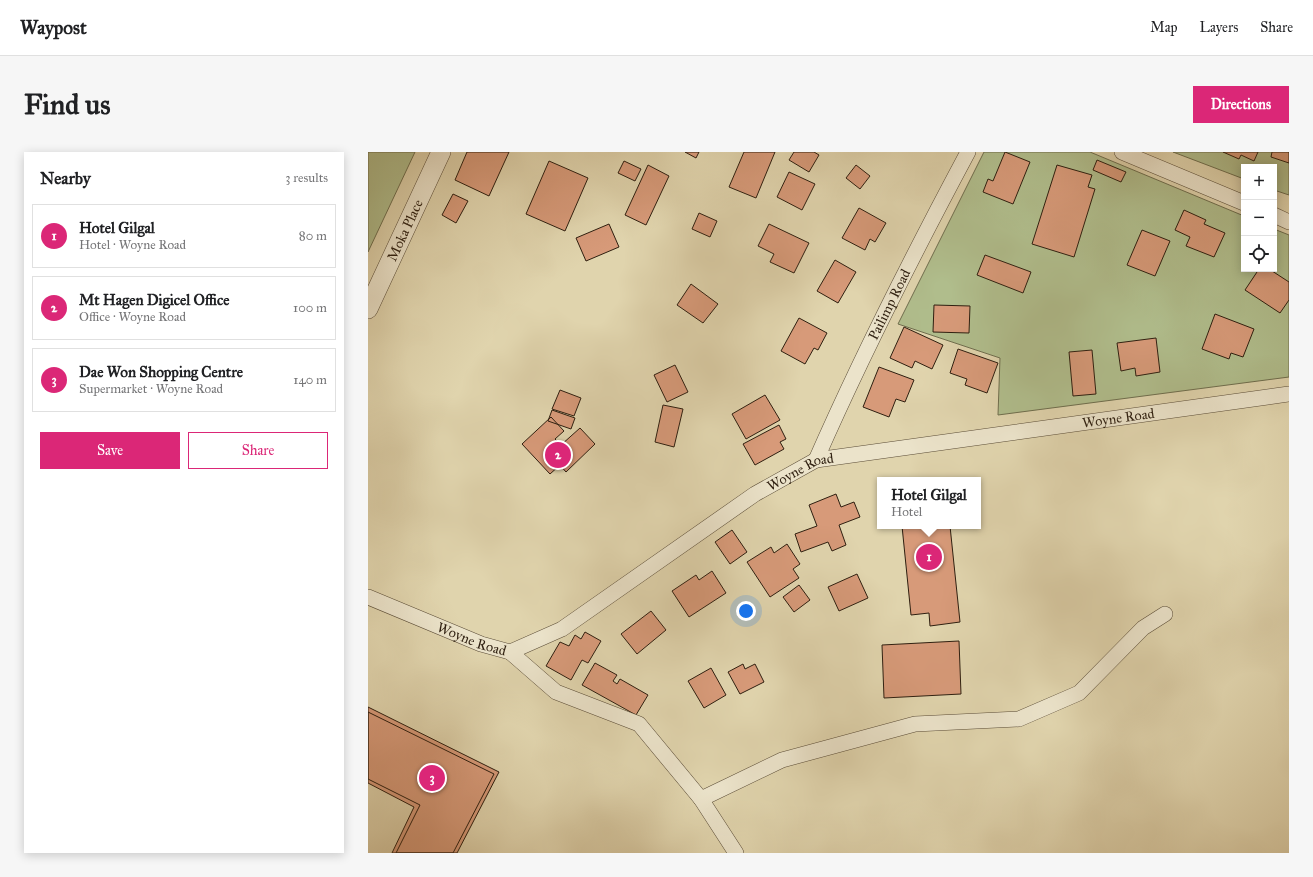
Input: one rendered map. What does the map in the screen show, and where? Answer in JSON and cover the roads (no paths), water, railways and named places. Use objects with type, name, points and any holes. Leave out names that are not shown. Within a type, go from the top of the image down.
[{"type":"street","name":"Moka Place","points":[[368,308],[441,152]]},
{"type":"street","name":"Pailimp Road","points":[[816,460],[841,403],[878,326],[968,152]]},
{"type":"street","points":[[1122,152],[1241,202]]},
{"type":"street","points":[[1277,216],[1289,222]]},
{"type":"street","name":"Woyne Road","points":[[368,597],[481,644],[510,652],[562,629],[755,494],[816,460],[1289,394]]},
{"type":"street","points":[[701,799],[782,760],[915,724],[1019,719],[1079,693],[1143,628],[1165,614]]},
{"type":"street","points":[[510,652],[556,692],[638,724],[701,799],[736,853]]},
{"type":"place","name":"Mt Hagen Digicel Office","points":[[558,455]]},
{"type":"place","name":"Hotel Gilgal","points":[[929,557]]},
{"type":"place","name":"Dae Won Shopping Centre","points":[[432,778]]}]
